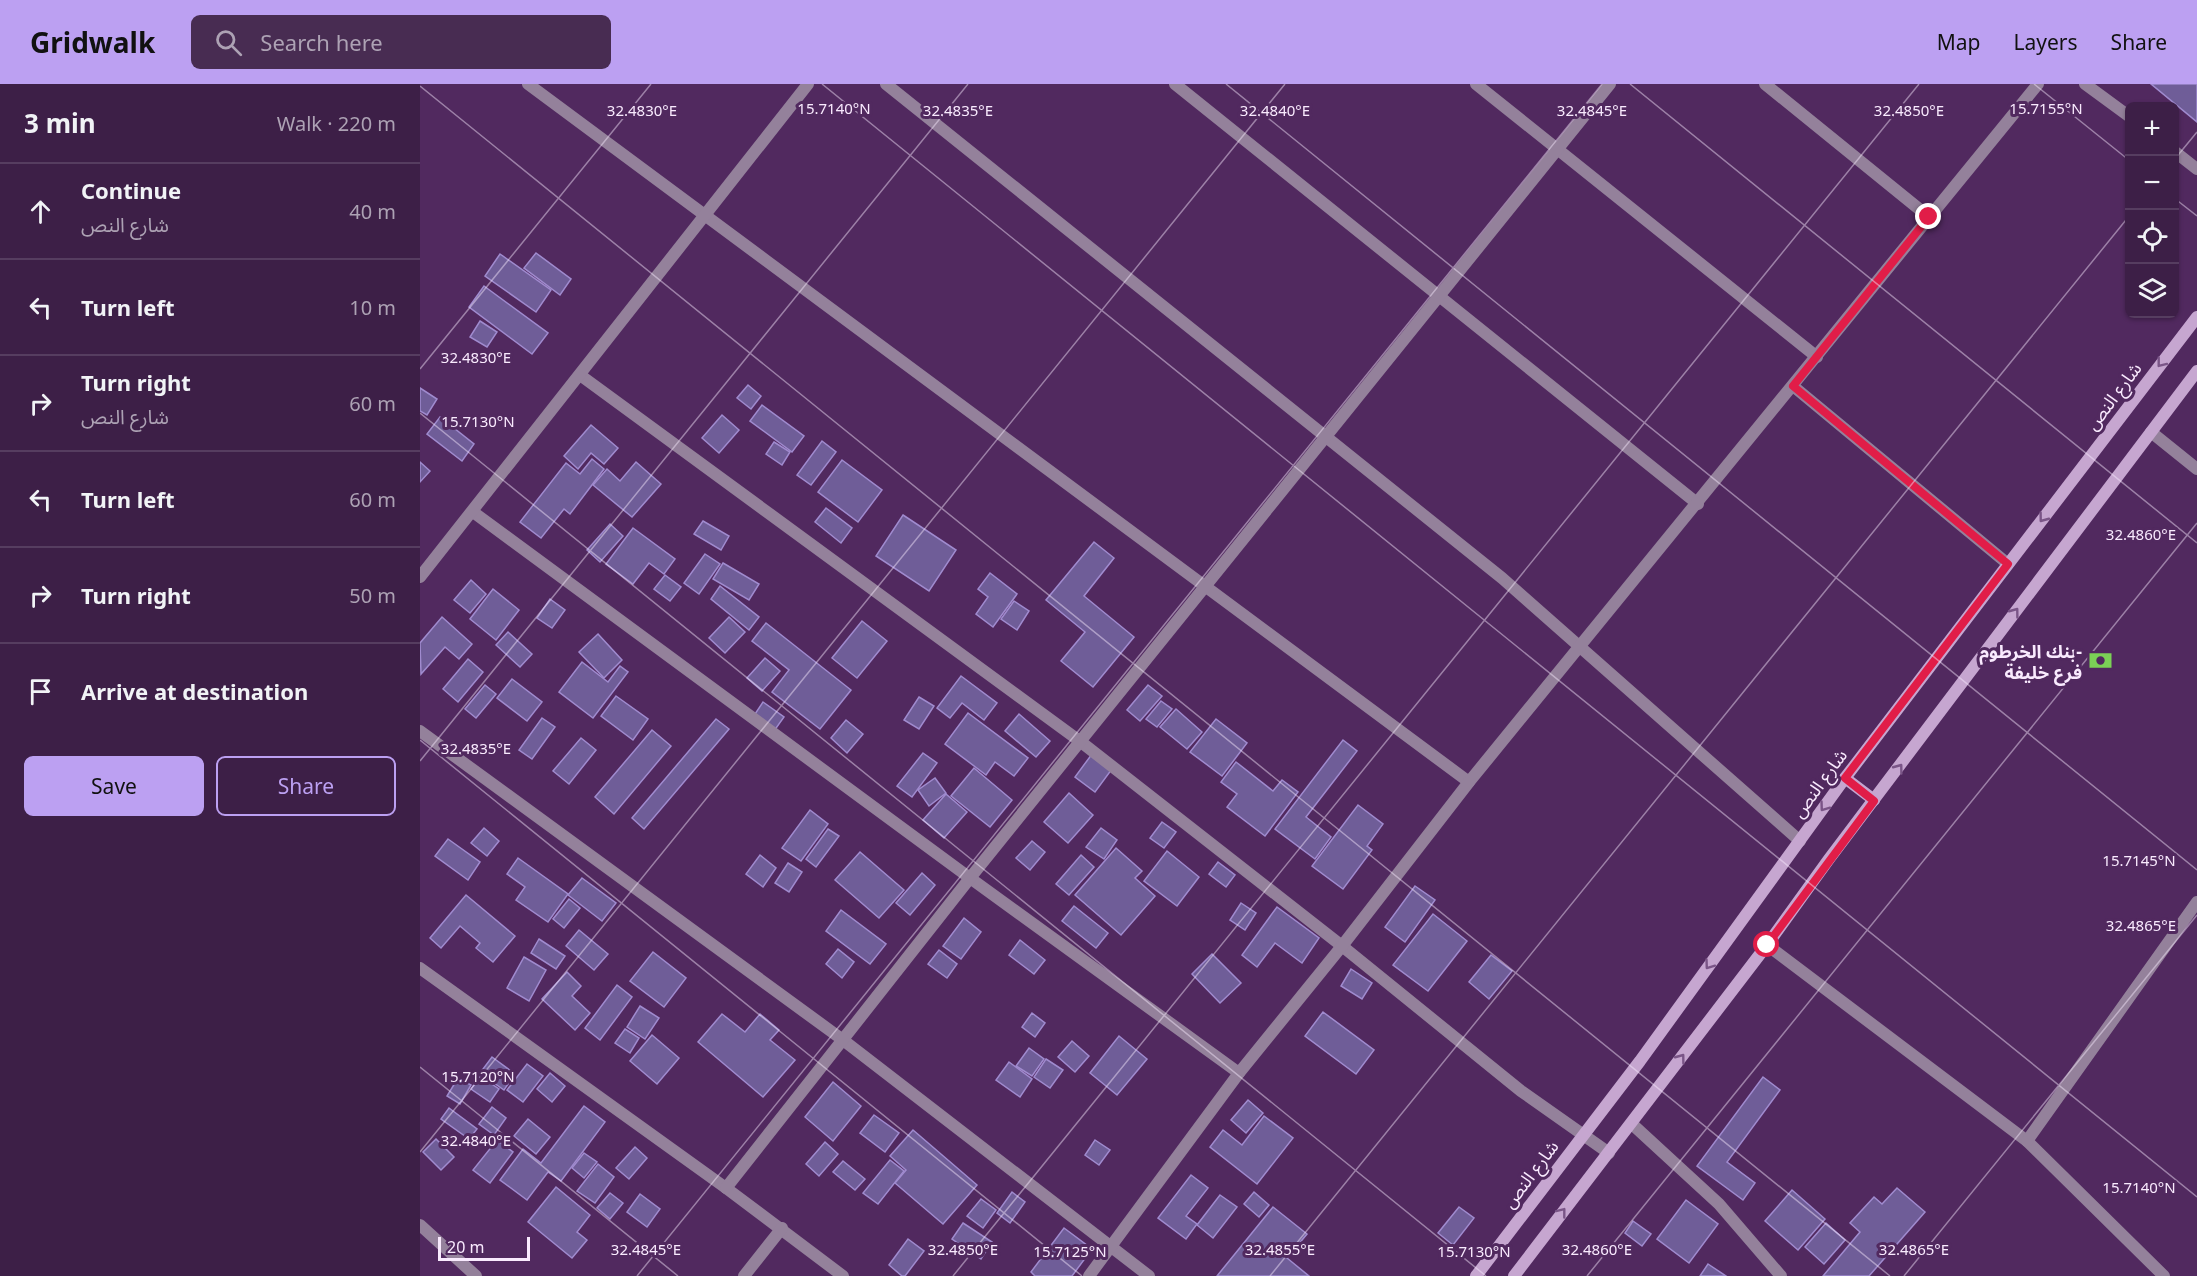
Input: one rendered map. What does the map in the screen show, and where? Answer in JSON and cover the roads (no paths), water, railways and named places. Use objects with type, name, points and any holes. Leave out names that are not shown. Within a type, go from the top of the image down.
[{"type":"main road","name":"شارع النص","points":[[1476,1276],[1582,1134],[1640,1061],[1845,778],[2197,316]]},
{"type":"main road","points":[[1514,1276],[1632,1124],[2197,371]]},
{"type":"main road","points":[[1845,778],[1874,801]]},
{"type":"street","points":[[528,84],[1469,782]]},
{"type":"street","points":[[420,577],[808,84]]},
{"type":"street","points":[[886,84],[1454,538],[1800,841]]},
{"type":"street","points":[[1175,84],[1698,504]]},
{"type":"street","points":[[1476,84],[1817,357]]},
{"type":"street","points":[[726,1188],[970,878],[1610,84]]},
{"type":"street","points":[[1765,84],[1929,217]]},
{"type":"street","points":[[1089,1276],[1239,1073],[1342,946],[1469,782],[1698,504],[2038,84]]},
{"type":"street","points":[[2085,84],[2125,113]]},
{"type":"street","points":[[2179,155],[2197,168]]},
{"type":"street","points":[[580,375],[1081,742],[1342,946],[1521,1091],[1609,1153]]},
{"type":"street","points":[[1793,386],[2008,564]]},
{"type":"street","points":[[2151,432],[2197,469]]},
{"type":"street","points":[[473,512],[1239,1073]]},
{"type":"street","points":[[420,731],[843,1040],[1149,1276]]},
{"type":"street","points":[[2027,1141],[2197,902]]},
{"type":"street","points":[[1767,945],[2027,1141],[2164,1276]]},
{"type":"street","points":[[420,968],[782,1228],[843,1276]]},
{"type":"street","points":[[1632,1124],[1719,1204],[1780,1276]]},
{"type":"street","points":[[420,1225],[476,1276]]},
{"type":"street","points":[[744,1276],[782,1228]]},
{"type":"place","name":"بنك الخرطوم- فرع خليفة","points":[[2100,661]]}]
